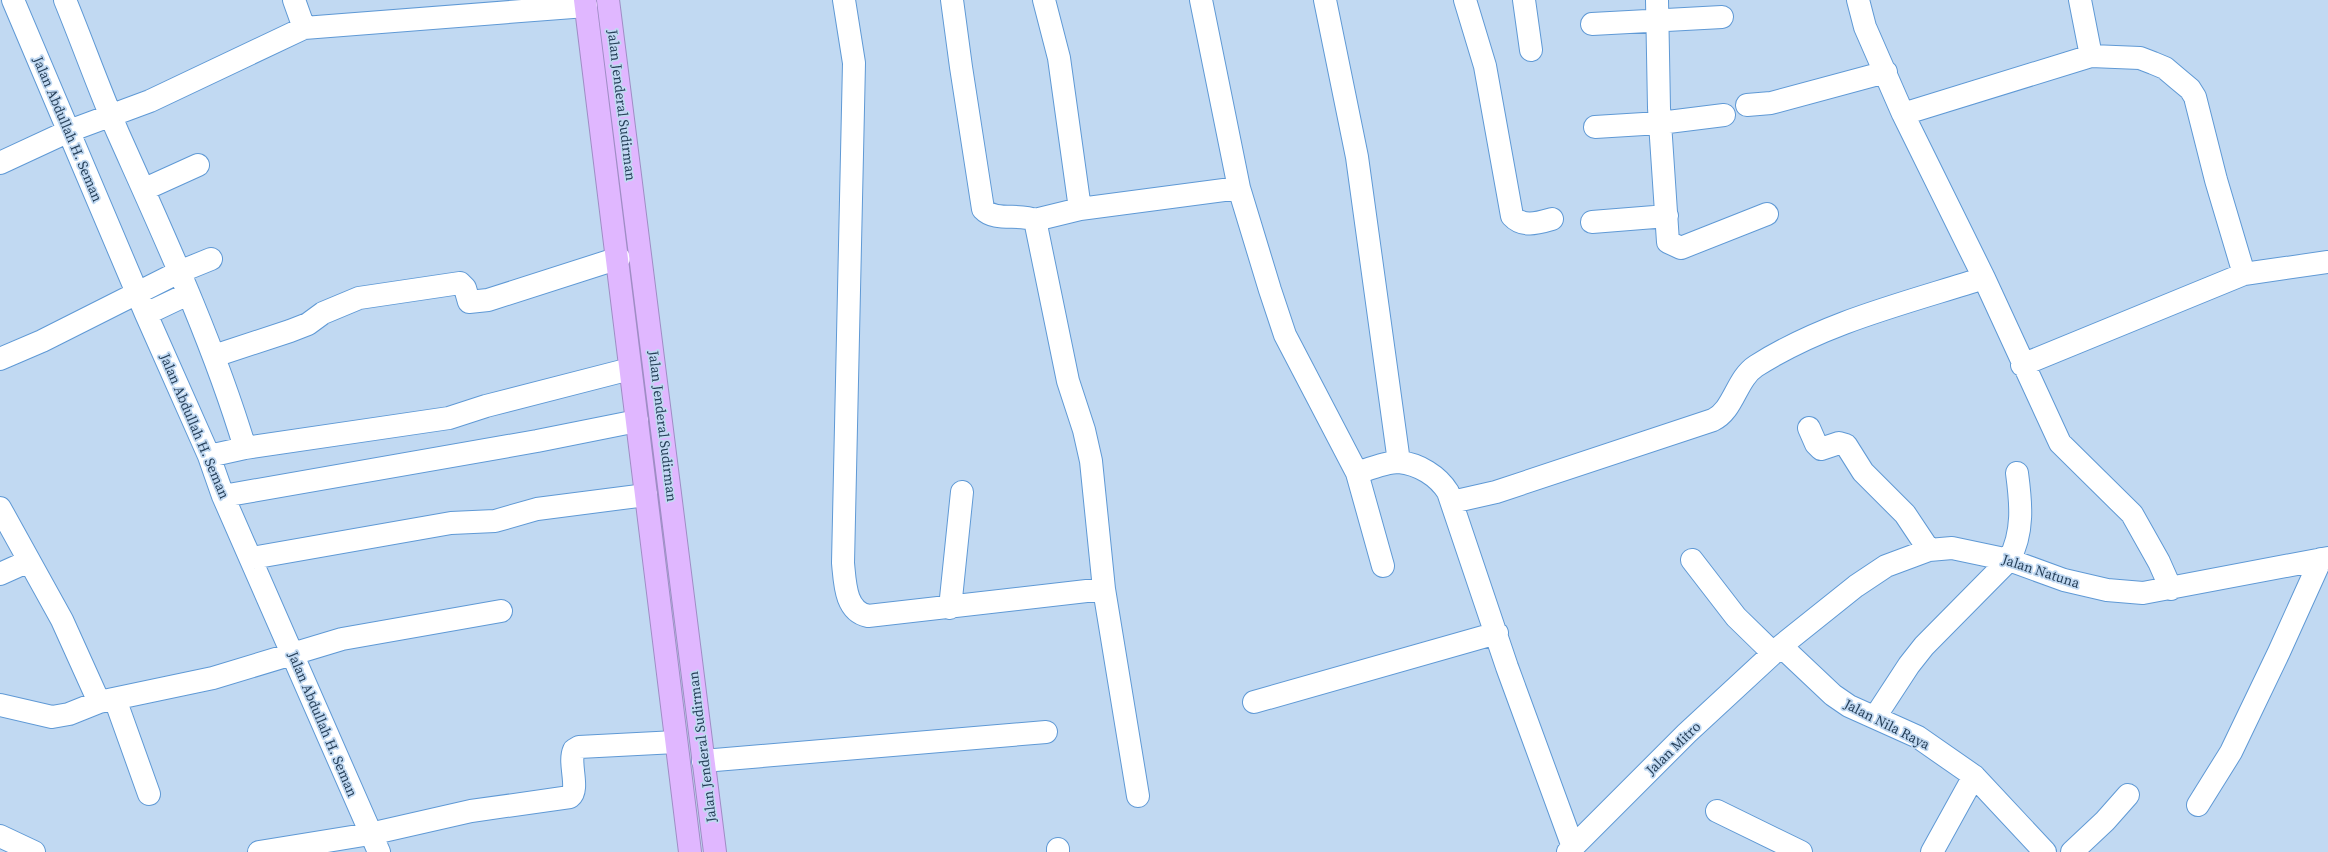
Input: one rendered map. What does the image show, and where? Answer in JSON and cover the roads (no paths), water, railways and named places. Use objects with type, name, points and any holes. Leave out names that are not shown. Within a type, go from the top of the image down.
[{"type":"highway","name":"Jalan Jenderal Sudirman","points":[[608,0],[689,635],[703,762],[715,852]]},
{"type":"highway","name":"Jalan Jenderal Sudirman","points":[[585,3],[619,258],[630,369],[690,852]]},
{"type":"highway","points":[[664,640],[689,635]]},
{"type":"street","name":"Jalan Abdullah H. Seman","points":[[13,0],[142,304],[209,456],[223,496],[252,558],[375,843]]},
{"type":"street","points":[[65,0],[110,115],[145,189],[214,356],[228,391],[245,448]]},
{"type":"street","points":[[294,0],[304,28]]},
{"type":"street","points":[[844,0],[854,63],[842,563],[847,594],[856,611],[868,616],[950,608],[1104,589]]},
{"type":"street","points":[[952,0],[983,209],[989,213],[1027,217],[1035,220],[1080,209],[1239,188]]},
{"type":"street","points":[[1044,0],[1059,58],[1080,209]]},
{"type":"street","points":[[1201,0],[1239,188],[1285,335],[1357,472],[1383,566]]},
{"type":"street","points":[[1325,0],[1358,157],[1399,462]]},
{"type":"street","points":[[1465,0],[1485,66],[1512,216],[1517,221],[1533,224],[1552,219]]},
{"type":"street","points":[[1524,0],[1531,50]]},
{"type":"street","points":[[1858,0],[1865,27],[1886,72],[1903,114],[1984,278],[2022,365],[2060,443],[2132,514],[2159,562],[2171,589]]},
{"type":"street","points":[[2080,0],[2091,56]]},
{"type":"street","points":[[0,163],[69,131],[150,101],[304,28],[585,3]]},
{"type":"street","points":[[1592,24],[1658,11],[1722,18]]},
{"type":"street","points":[[1658,11],[1660,123],[1668,242],[1681,248],[1767,214]]},
{"type":"street","points":[[1903,114],[2091,56],[2140,58],[2165,68],[2190,89],[2195,97],[2216,180],[2244,274]]},
{"type":"street","points":[[1747,105],[1771,103],[1886,72]]},
{"type":"street","points":[[1595,127],[1660,123],[1724,115]]},
{"type":"street","points":[[145,189],[198,165]]},
{"type":"street","points":[[1592,222],[1667,216]]},
{"type":"street","points":[[1035,220],[1068,381],[1084,430],[1091,461],[1104,589],[1138,796]]},
{"type":"street","points":[[214,356],[290,332],[308,324],[323,313],[360,298],[460,283],[465,288],[469,302],[488,300],[619,258]]},
{"type":"street","points":[[142,304],[179,272],[211,259]]},
{"type":"street","points":[[2022,365],[2244,274],[2328,262]]},
{"type":"street","points":[[1452,502],[1496,492],[1713,420],[1722,414],[1747,374],[1788,348],[1824,330],[1984,278]]},
{"type":"street","points":[[1,355],[142,304],[188,294]]},
{"type":"street","points":[[209,456],[245,448],[449,418],[486,406],[630,369]]},
{"type":"street","points":[[223,496],[637,421]]},
{"type":"street","points":[[1809,428],[1816,444],[1821,449],[1839,443],[1846,445],[1863,472],[1905,514],[1929,550]]},
{"type":"street","points":[[1357,472],[1399,462],[1428,472],[1444,486],[1452,502],[1570,850]]},
{"type":"street","points":[[1875,717],[1909,665],[1924,646],[2009,560],[2016,546],[2020,523],[2021,507],[2018,472]]},
{"type":"street","points":[[950,608],[962,492]]},
{"type":"street","points":[[252,558],[451,523],[495,521],[537,509],[646,495]]},
{"type":"street","points":[[0,508],[107,701],[149,794]]},
{"type":"street","name":"Jalan Natuna","points":[[1777,649],[1856,586],[1886,566],[1929,550],[1959,549],[2009,560],[2064,580],[2106,590],[2142,593],[2171,589],[2324,558]]},
{"type":"street","points":[[2198,805],[2231,752],[2324,558]]},
{"type":"street","name":"Jalan Nila Raya","points":[[1692,560],[1736,617],[1833,695],[1849,706],[1918,737],[1974,776],[2045,852]]},
{"type":"street","points":[[0,574],[29,561]]},
{"type":"street","points":[[0,706],[52,717],[69,714],[107,701],[213,678],[342,640],[501,611]]},
{"type":"street","points":[[1254,702],[1497,633]]},
{"type":"street","name":"Jalan Mitro","points":[[1570,850],[1687,734],[1777,649]]},
{"type":"street","points":[[703,762],[1046,732]]},
{"type":"street","points":[[259,852],[375,843],[471,811],[570,797],[574,794],[575,788],[571,755],[574,750],[579,747],[676,742]]},
{"type":"street","points":[[1932,852],[1974,776]]},
{"type":"street","points":[[2072,852],[2105,821],[2128,795]]},
{"type":"street","points":[[1717,811],[1801,852]]}]
